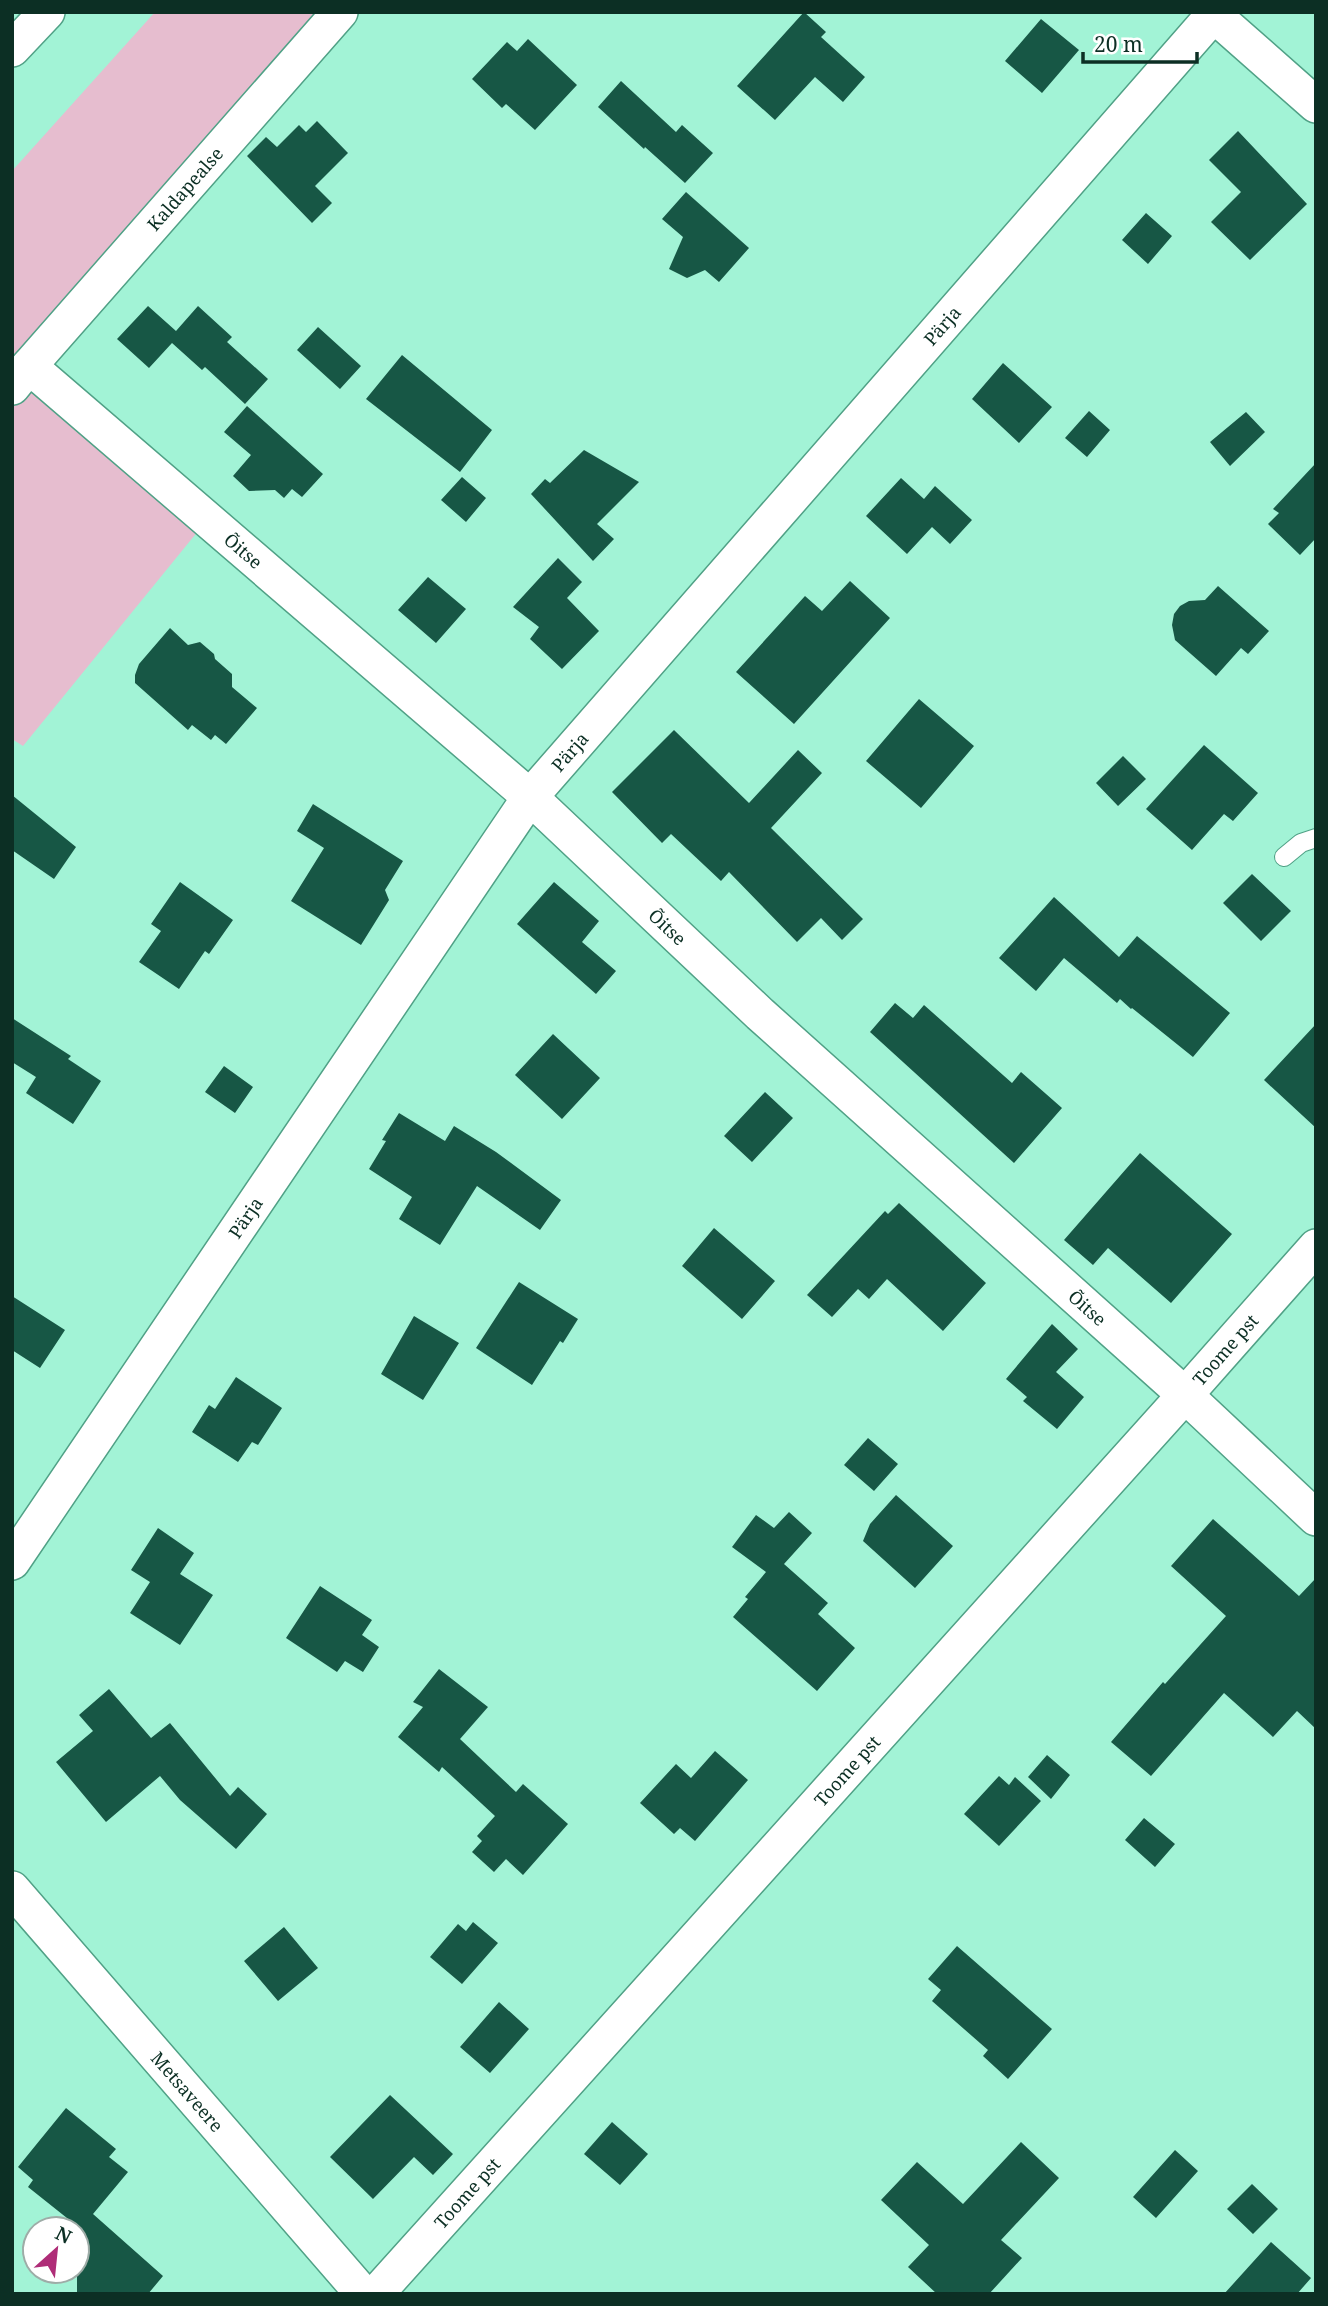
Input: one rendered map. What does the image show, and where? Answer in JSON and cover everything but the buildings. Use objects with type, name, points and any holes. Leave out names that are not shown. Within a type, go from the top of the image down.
[{"type":"street","points":[[12,49],[47,12]]},
{"type":"street","name":"Kaldapealse","points":[[21,377],[340,12]]},
{"type":"street","points":[[1215,14],[1316,105]]},
{"type":"street","name":"Pärja","points":[[12,1562],[530,797],[1215,14]]},
{"type":"street","name":"Õitse","points":[[21,377],[530,797],[771,1023],[1185,1395],[1316,1518]]},
{"type":"street","name":"Toome pst","points":[[376,2294],[1316,1247]]},
{"type":"street","name":"Metsaveere","points":[[12,1889],[363,2294]]},
{"type":"lane","points":[[1284,857],[1301,843],[1316,838]]},
{"type":"shaded area","points":[[155,12],[327,12],[12,367],[12,171]]},
{"type":"shaded area","points":[[12,371],[203,525],[23,746],[12,739]]}]
